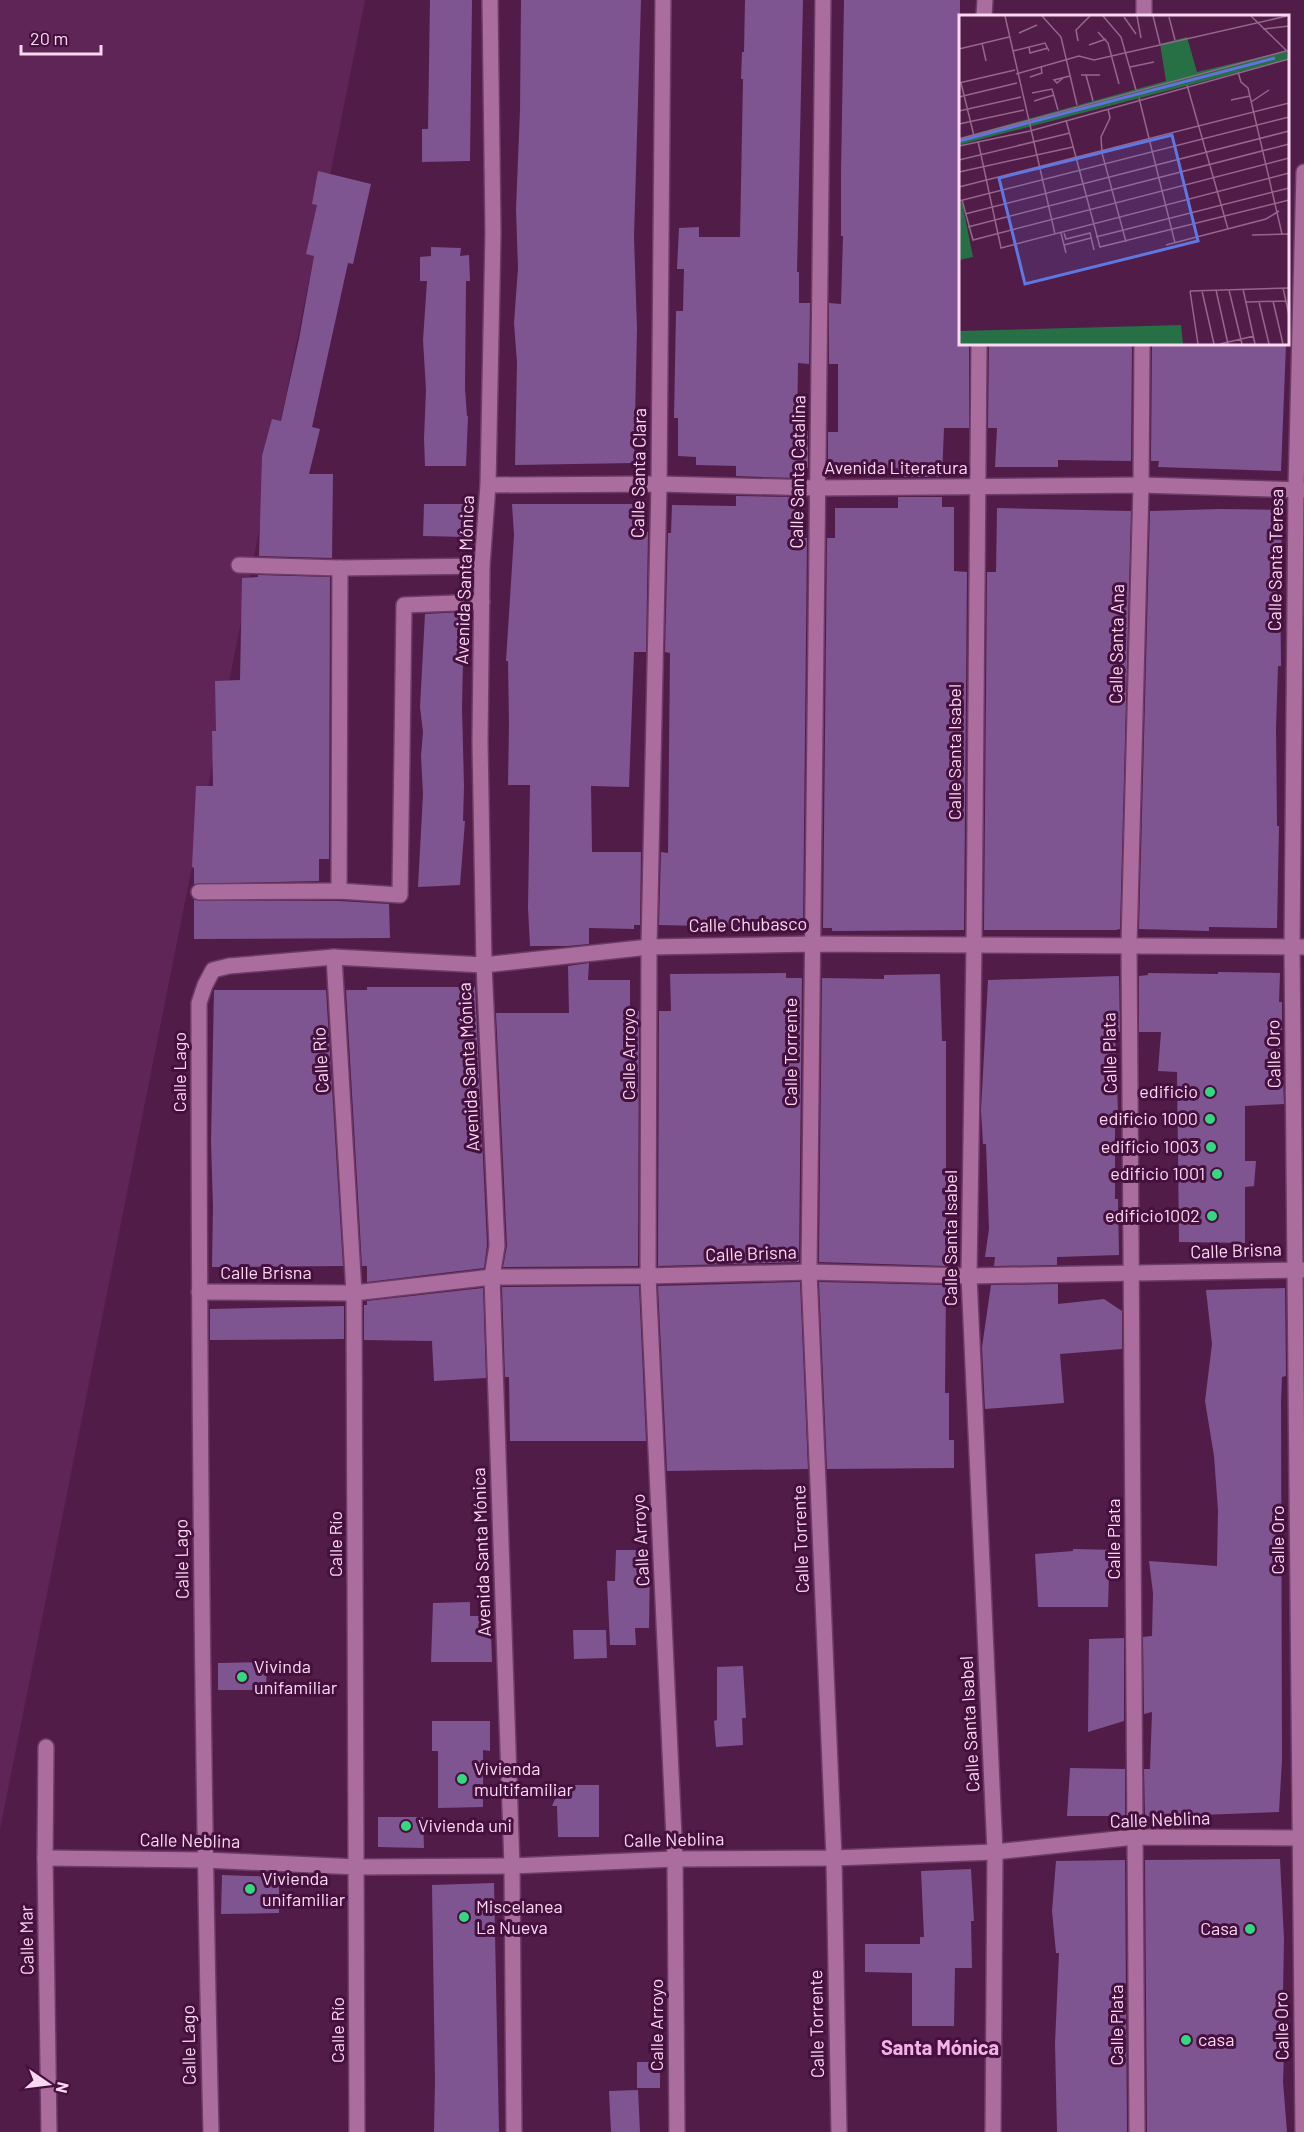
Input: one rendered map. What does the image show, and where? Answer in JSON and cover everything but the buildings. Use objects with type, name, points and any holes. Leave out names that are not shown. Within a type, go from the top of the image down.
[{"type":"street","name":"Avenida Santa Mónica","points":[[490,0],[492,233],[488,485],[482,566],[480,742],[484,965],[497,1246],[492,1277],[512,1866],[513,2132]]},
{"type":"street","name":"Calle Santa Clara","points":[[649,947],[659,484],[663,0]]},
{"type":"street","name":"Calle Santa Catalina","points":[[812,944],[823,0]]},
{"type":"street","points":[[984,15],[985,0]]},
{"type":"street","name":"Calle Santa Teresa","points":[[1298,947],[1304,172]]},
{"type":"street","name":"Calle Santa Isabel","points":[[979,345],[969,1276],[995,1852],[993,2132]]},
{"type":"street","name":"Calle Santa Ana","points":[[1129,945],[1141,485],[1142,345]]},
{"type":"street","name":"Avenida Literatura","points":[[488,485],[659,484],[817,488],[1141,485],[1300,490]]},
{"type":"street","points":[[239,565],[340,568],[482,566]]},
{"type":"street","points":[[339,891],[340,568]]},
{"type":"street","points":[[199,892],[339,891],[400,895],[404,605],[482,602]]},
{"type":"street","name":"Calle Chubasco","points":[[205,985],[213,970],[229,966],[334,957],[484,965],[649,947],[812,944],[1298,947]]},
{"type":"street","name":"Calle Torrente","points":[[812,944],[809,1272],[834,1858],[839,2132]]},
{"type":"street","name":"Calle Plata","points":[[1129,945],[1137,2132]]},
{"type":"street","name":"Calle Arroyo","points":[[649,947],[648,1276],[675,1859],[677,2132]]},
{"type":"street","name":"Calle Oro","points":[[1298,947],[1303,2132]]},
{"type":"street","name":"Calle Río","points":[[334,957],[354,1293],[357,2132]]},
{"type":"street","name":"Calle Lago","points":[[205,985],[199,1003],[199,1292],[204,1860],[211,2132]]},
{"type":"street","name":"Calle Brisna","points":[[199,1292],[354,1293],[492,1277],[809,1272],[969,1276],[1300,1269]]},
{"type":"street","name":"Calle Mar","points":[[46,1747],[45,1858],[49,2132]]},
{"type":"street","name":"Calle Neblina","points":[[45,1858],[204,1860],[357,1867],[512,1866],[675,1859],[834,1858],[995,1852],[1135,1837],[1302,1838]]},
{"type":"shaded area","points":[[0,0],[365,0],[0,1829]]},
{"type":"place","name":"edificio","points":[[1210,1092]]},
{"type":"place","name":"edificio 1000","points":[[1210,1119]]},
{"type":"place","name":"edificio 1003","points":[[1211,1147]]},
{"type":"place","name":"edificio 1001","points":[[1217,1174]]},
{"type":"place","name":"edificio1002","points":[[1212,1216]]},
{"type":"place","name":"Vivinda unifamiliar","points":[[242,1677]]},
{"type":"place","name":"Vivienda multifamiliar","points":[[462,1779]]},
{"type":"place","name":"Vivienda uni","points":[[406,1826]]},
{"type":"place","name":"Vivienda unifamiliar","points":[[250,1889]]},
{"type":"place","name":"Miscelanea La Nueva","points":[[464,1917]]},
{"type":"place","name":"Casa","points":[[1250,1929]]},
{"type":"place","name":"casa","points":[[1186,2040]]},
{"type":"district","name":"Santa Mónica","points":[[940,2048]]}]
